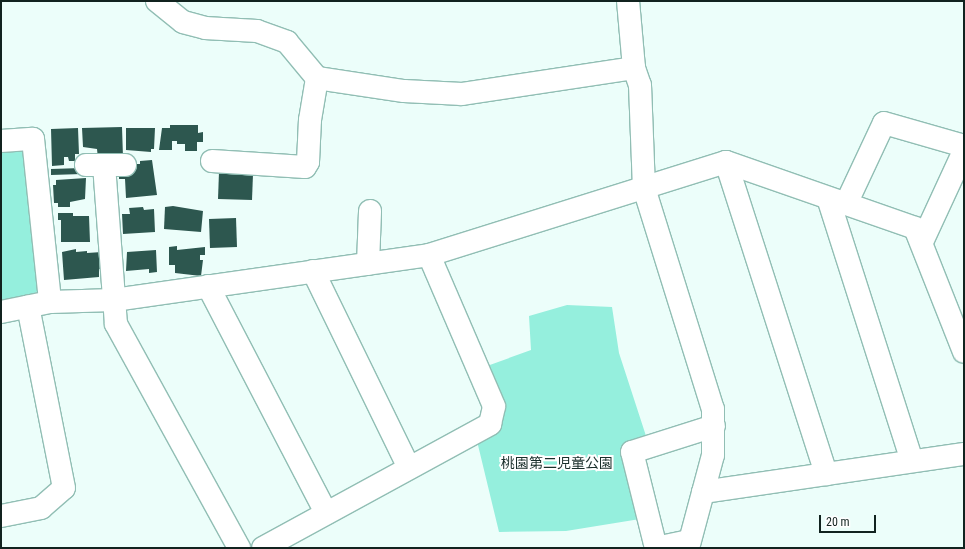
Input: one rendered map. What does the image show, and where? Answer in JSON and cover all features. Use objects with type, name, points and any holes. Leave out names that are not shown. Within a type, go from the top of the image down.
[{"type":"street","points":[[157,1],[183,22],[205,28],[257,31],[287,42],[317,78],[404,91],[462,94],[634,68]]},
{"type":"street","points":[[628,1],[634,68],[640,85],[644,188],[709,390],[714,426],[713,456],[688,544],[656,548],[632,452],[714,426]]},
{"type":"street","points":[[212,161],[305,167],[308,162],[310,120],[317,78]]},
{"type":"street","points":[[912,462],[837,201],[884,123],[964,146]]},
{"type":"street","points":[[1,141],[33,139],[50,302]]},
{"type":"street","points":[[922,242],[964,151]]},
{"type":"street","points":[[726,162],[826,474]]},
{"type":"street","points":[[1,312],[50,302],[114,300],[429,255],[726,162],[915,228],[922,242],[944,307],[964,352]]},
{"type":"street","points":[[105,165],[116,324],[239,548]]},
{"type":"street","points":[[368,264],[370,211]]},
{"type":"street","points":[[263,548],[490,424],[494,406],[429,255]]},
{"type":"street","points":[[313,272],[409,468]]},
{"type":"street","points":[[208,286],[326,513]]},
{"type":"street","points":[[1,516],[41,508],[64,488],[28,307]]},
{"type":"street","points":[[703,492],[964,454]]},
{"type":"green space","points":[[19,148],[26,153],[39,290],[30,297],[1,303],[1,149]]},
{"type":"green space","name":"桃園第二児童公園","points":[[567,305],[612,307],[619,353],[647,439],[624,448],[640,519],[566,531],[499,532],[477,441],[497,430],[487,366],[531,350],[529,316]]},
{"type":"building","points":[[170,125],[198,125],[198,133],[203,132],[203,142],[197,142],[197,151],[185,151],[185,144],[177,144],[177,141],[172,141],[172,150],[159,150],[162,128],[170,128]]},
{"type":"building","points":[[122,127],[123,157],[98,159],[97,149],[83,147],[82,128]]},
{"type":"building","points":[[78,128],[79,154],[75,154],[75,161],[69,161],[68,157],[64,157],[64,165],[52,166],[51,129]]},
{"type":"building","points":[[126,128],[155,128],[154,149],[151,149],[151,152],[126,150]]},
{"type":"building","points":[[152,160],[157,195],[126,198],[125,179],[119,179],[119,173],[131,164],[140,164],[140,161]]},
{"type":"building","points":[[82,168],[82,174],[51,175],[51,169]]},
{"type":"building","points":[[219,172],[253,174],[252,200],[218,199]]},
{"type":"building","points":[[86,178],[85,199],[70,202],[70,207],[58,207],[58,203],[54,203],[53,185],[56,185],[56,180]]},
{"type":"building","points":[[173,206],[203,211],[201,232],[164,229],[165,207]]},
{"type":"building","points":[[143,207],[144,210],[154,209],[155,232],[123,234],[122,214],[130,214],[129,208]]},
{"type":"building","points":[[58,213],[73,213],[73,216],[89,216],[90,242],[61,242],[61,220],[58,220]]},
{"type":"building","points":[[236,218],[237,247],[210,248],[209,219]]},
{"type":"building","points":[[177,246],[177,250],[205,247],[205,255],[200,255],[200,260],[203,260],[201,276],[175,273],[175,265],[169,265],[169,247]]},
{"type":"building","points":[[76,249],[76,252],[102,252],[103,269],[99,269],[99,277],[64,280],[62,252]]},
{"type":"building","points":[[156,250],[157,272],[149,273],[149,269],[126,271],[127,252]]}]
